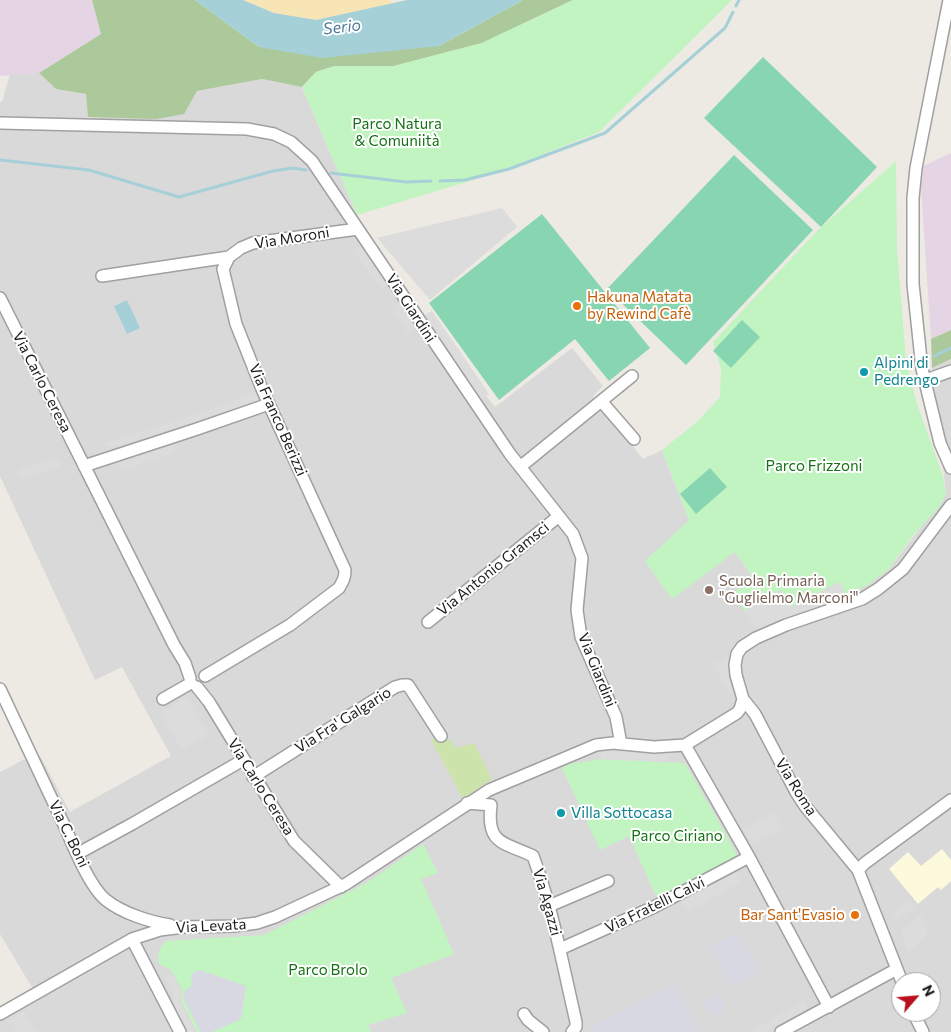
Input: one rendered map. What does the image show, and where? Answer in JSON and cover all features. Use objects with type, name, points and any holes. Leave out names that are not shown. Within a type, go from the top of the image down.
[{"type":"street","points":[[950,0],[916,168],[913,198],[913,284],[923,381],[940,443],[951,468]]},
{"type":"street","name":"Via Giardini","points":[[0,123],[247,129],[274,134],[301,150],[312,161],[520,467],[573,534],[582,558],[577,610],[580,638],[616,716],[621,744]]},
{"type":"street","name":"Via Moroni","points":[[229,257],[241,248],[254,243],[358,229]]},
{"type":"street","points":[[102,276],[229,257]]},
{"type":"street","name":"Via Franco Berizzi","points":[[199,679],[290,625],[338,588],[344,580],[345,570],[269,404],[236,324],[224,269],[229,257]]},
{"type":"street","name":"Via Carlo Ceresa","points":[[0,298],[174,645],[199,679],[209,702],[243,760],[294,841],[340,887]]},
{"type":"street","points":[[923,381],[951,370]]},
{"type":"street","points":[[520,467],[632,376]]},
{"type":"street","points":[[602,402],[634,439]]},
{"type":"street","points":[[84,466],[269,404]]},
{"type":"street","name":"Via Roma","points":[[898,972],[858,870],[805,806],[755,714],[743,699],[736,675],[737,654],[742,647],[756,638],[786,625],[862,599],[878,589],[903,569],[951,506]]},
{"type":"street","name":"Via Antonio Gramsci","points":[[428,622],[559,516]]},
{"type":"street","points":[[163,699],[199,679]]},
{"type":"street","name":"Via Fra' Galgario","points":[[253,777],[402,684],[408,685],[441,736]]},
{"type":"street","name":"Via C. Boni","points":[[0,689],[77,854],[98,892],[107,901],[141,919],[153,923],[184,927]]},
{"type":"street","points":[[621,744],[654,747],[685,745],[737,714],[743,699]]},
{"type":"street","name":"Via Levata","points":[[0,1014],[132,939],[160,930],[184,927],[234,926],[257,923],[275,917],[340,887],[373,868],[467,803],[497,786],[596,745],[621,744]]},
{"type":"street","points":[[685,745],[749,857],[829,1007]]},
{"type":"street","points":[[77,854],[243,760]]},
{"type":"street","points":[[467,803],[491,805],[497,786]]},
{"type":"street","points":[[858,870],[864,863],[951,800]]},
{"type":"street","name":"Via Agazzi","points":[[491,805],[489,819],[492,832],[508,847],[533,856],[560,948],[576,1022],[576,1027],[572,1032]]},
{"type":"street","name":"Via Fratelli Calvi","points":[[560,948],[654,907],[749,857]]},
{"type":"street","points":[[549,906],[608,881]]},
{"type":"street","points":[[132,939],[180,1032]]},
{"type":"street","points":[[781,1032],[897,969]]},
{"type":"street","points":[[524,1014],[528,1020],[543,1032]]},
{"type":"shaded area","points":[[0,0],[92,0],[101,34],[39,73],[0,76]]},
{"type":"shaded area","points":[[39,73],[56,89],[86,94],[89,118],[197,91],[262,79],[302,87],[357,215],[418,309],[495,407],[572,348],[603,386],[593,396],[643,459],[662,450],[689,520],[735,552],[753,577],[888,570],[946,494],[932,368],[951,359],[951,1032],[0,1032],[0,1008],[33,989],[0,934],[0,772],[23,760],[40,756],[70,812],[171,756],[122,667],[95,680],[0,476],[0,102],[2,102],[10,74]]},
{"type":"shaded area","points":[[951,153],[951,330],[931,339],[921,167]]},
{"type":"shaded area","points":[[502,208],[517,227],[430,300],[377,238]]},
{"type":"shaded area","points":[[363,246],[389,284],[381,289],[353,250]]},
{"type":"shaded area","points":[[399,302],[416,327],[408,333],[391,308]]},
{"type":"shaded area","points":[[432,311],[489,394],[479,400],[422,316]]},
{"type":"shaded area","points":[[256,391],[261,400],[207,419],[107,449],[103,443],[205,412]]},
{"type":"shaded area","points":[[173,445],[175,453],[120,471],[119,462]]},
{"type":"shaded area","points":[[57,457],[62,466],[21,478],[17,470]]},
{"type":"shaded area","points":[[839,582],[846,595],[758,630],[745,611],[781,590],[790,607]]},
{"type":"shaded area","points":[[732,653],[728,675],[732,696],[713,665]]},
{"type":"shaded area","points":[[187,697],[209,735],[182,750],[160,712]]},
{"type":"shaded area","points":[[601,751],[668,753],[666,762],[601,759]]},
{"type":"shaded area","points":[[951,802],[951,809],[877,864],[874,860]]},
{"type":"shaded area","points":[[773,813],[782,829],[751,844],[742,828]]},
{"type":"shaded area","points":[[942,849],[951,860],[951,881],[941,890],[938,887],[918,904],[889,869],[908,852],[921,866]]},
{"type":"shaded area","points":[[736,873],[741,882],[688,912],[681,902]]},
{"type":"shaded area","points":[[909,900],[915,907],[898,921],[892,915]]},
{"type":"shaded area","points":[[921,915],[928,935],[908,952],[901,931]]},
{"type":"shaded area","points":[[739,932],[760,973],[732,988],[710,946]]},
{"type":"shaded area","points":[[200,970],[246,986],[241,1019],[212,1032],[200,1032],[183,997],[186,989],[192,986],[191,974]]},
{"type":"shaded area","points":[[172,974],[182,993],[179,1000],[195,1032],[185,1032],[169,1002],[175,996],[164,977]]},
{"type":"shaded area","points":[[674,983],[701,1032],[591,1032],[592,1028]]},
{"type":"shaded area","points":[[715,995],[722,998],[725,1005],[722,1012],[715,1015],[708,1012],[705,1005],[708,998]]},
{"type":"shaded area","points":[[804,1001],[808,1008],[767,1032],[749,1032]]},
{"type":"shaded area","points":[[24,1011],[37,1032],[18,1032],[9,1020]]},
{"type":"green space","points":[[92,0],[195,0],[259,47],[439,46],[523,0],[573,0],[482,43],[394,66],[335,66],[316,72],[302,87],[262,79],[197,91],[184,114],[157,119],[88,117],[86,94],[56,89],[39,73],[101,34]]},
{"type":"green space","name":"Parco Natura & Comuniità","points":[[573,0],[732,0],[599,132],[493,174],[357,215],[302,87],[316,72],[335,66],[394,66],[482,43]]},
{"type":"green space","points":[[763,57],[877,167],[821,227],[704,118]]},
{"type":"green space","points":[[734,155],[813,230],[686,365],[607,289]]},
{"type":"green space","name":"Parco Frizzoni","points":[[896,161],[897,249],[906,361],[917,404],[943,476],[946,494],[939,507],[911,538],[888,570],[869,584],[846,595],[839,582],[790,608],[781,590],[745,611],[732,594],[753,577],[735,552],[672,599],[645,561],[689,520],[662,450],[698,421],[720,397],[721,369],[713,342],[818,230]]},
{"type":"green space","points":[[542,214],[650,348],[609,381],[575,339],[499,400],[429,303]]},
{"type":"green space","points":[[742,320],[760,337],[731,368],[713,351]]},
{"type":"green space","points":[[951,330],[951,359],[932,368],[931,339]]},
{"type":"green space","points":[[710,468],[727,487],[696,514],[680,494]]},
{"type":"green space","points":[[445,734],[456,748],[474,743],[492,779],[463,799],[431,740]]},
{"type":"green space","name":"Parco Ciriano","points":[[601,759],[685,763],[738,856],[657,898],[629,836],[600,850],[562,768],[570,764]]},
{"type":"green space","name":"Parco Brolo","points":[[423,844],[438,873],[421,879],[454,954],[391,978],[407,1013],[368,1025],[371,1032],[197,1032],[181,1000],[183,992],[171,970],[159,964],[159,951],[166,941],[264,935],[368,882]]},
{"type":"sand","points":[[243,0],[389,0],[394,3],[316,20],[274,13]]},
{"type":"water","name":"Serio","points":[[195,0],[243,0],[274,13],[316,20],[407,0],[523,0],[439,46],[322,58],[259,47]]},
{"type":"water","points":[[127,300],[140,328],[127,334],[114,306]]},
{"type":"waterway","points":[[736,6],[739,0]]},
{"type":"waterway","points":[[440,181],[465,180],[509,169],[605,133],[725,28],[733,12]]},
{"type":"waterway","points":[[0,160],[89,170],[179,197],[273,171],[293,168],[306,170]]},
{"type":"waterway","points":[[331,173],[406,182],[431,181]]},
{"type":"waterway","points":[[934,356],[951,348]]},
{"type":"place","name":"Hakuna Matata by Rewind Cafè","points":[[577,306]]},
{"type":"place","name":"Alpini di Pedrengo","points":[[864,372]]},
{"type":"place","name":"Scuola Primaria \"Guglielmo Marconi\"","points":[[709,590]]},
{"type":"place","name":"Villa Sottocasa","points":[[561,813]]},
{"type":"place","name":"Bar Sant'Evasio","points":[[855,915]]}]
